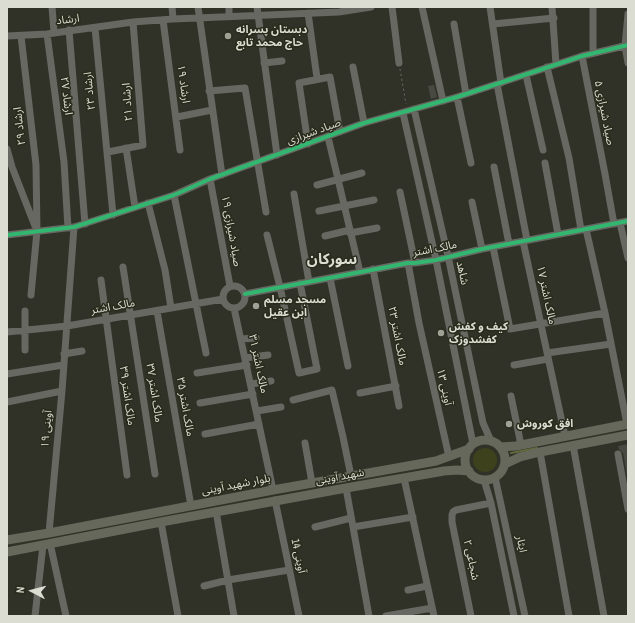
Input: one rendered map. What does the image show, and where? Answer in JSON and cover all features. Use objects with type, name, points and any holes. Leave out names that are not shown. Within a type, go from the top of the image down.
[{"type":"main road","points":[[500,447],[521,445],[627,424]]},
{"type":"main road","points":[[504,464],[520,457],[540,452],[628,435]]},
{"type":"main road","points":[[482,441],[491,441],[500,447],[503,452],[504,464],[499,474],[495,477],[484,480],[473,476],[469,471],[466,460],[471,447],[482,441]]},
{"type":"main road","name":"بلوار شهید آوینی","points":[[7,540],[436,461],[471,447]]},
{"type":"main road","name":"شهید آوینی","points":[[216,511],[404,478],[456,470],[469,471]]},
{"type":"main road","name":"بلوار شهید آوینی","points":[[7,552],[216,511]]},
{"type":"street","name":"ارشاد ۲۷","points":[[52,7],[51,33],[71,228]]},
{"type":"street","points":[[172,7],[173,19]]},
{"type":"street","points":[[198,7],[222,175]]},
{"type":"street","points":[[229,7],[229,16]]},
{"type":"street","points":[[257,7],[277,155]]},
{"type":"street","name":"ارشاد","points":[[7,36],[51,33],[133,22],[258,15],[288,10],[308,13],[343,8],[371,7]]},
{"type":"street","points":[[392,7],[399,63]]},
{"type":"street","points":[[422,7],[443,101]]},
{"type":"street","name":"مالک اشتر ۱۷","points":[[490,7],[499,84],[518,189],[525,241],[547,356],[565,436]]},
{"type":"street","points":[[552,7],[554,18],[556,64]]},
{"type":"street","points":[[593,7],[593,53]]},
{"type":"street","points":[[308,13],[317,78]]},
{"type":"street","points":[[628,14],[626,46],[628,63]]},
{"type":"street","points":[[493,24],[554,18]]},
{"type":"street","name":"ارشاد ۱۹","points":[[163,20],[177,117],[180,150]]},
{"type":"street","name":"ارشاد ۲۱","points":[[108,152],[143,145],[133,22]]},
{"type":"street","points":[[454,24],[466,94]]},
{"type":"street","name":"ارشاد ۲۳","points":[[95,28],[113,214]]},
{"type":"street","points":[[69,30],[85,224]]},
{"type":"street","name":"ارشاد ۲۹","points":[[21,36],[36,165],[37,231],[32,295]]},
{"type":"street","name":"صیاد شیرازی","points":[[7,236],[37,231],[71,228],[85,224],[174,195],[210,179],[364,123],[457,97],[582,56],[626,46]]},
{"type":"street","name":"صیاد شیرازی ۵","points":[[582,56],[605,174],[617,223],[628,258]]},
{"type":"street","points":[[264,64],[282,61]]},
{"type":"street","points":[[353,67],[364,123]]},
{"type":"street","points":[[547,67],[569,158],[584,230],[605,313],[627,424]]},
{"type":"street","points":[[526,75],[543,150]]},
{"type":"street","points":[[308,144],[299,82],[330,77],[340,132]]},
{"type":"street","points":[[209,91],[245,88],[266,212]]},
{"type":"street","points":[[457,97],[471,163]]},
{"type":"street","points":[[177,117],[212,110]]},
{"type":"street","name":"شاهد","points":[[408,111],[448,256],[483,423],[491,441]]},
{"type":"street","name":"شاهد","points":[[408,111],[471,447]]},
{"type":"street","points":[[328,136],[360,272]]},
{"type":"street","points":[[126,148],[135,207]]},
{"type":"street","points":[[7,149],[12,167],[37,231]]},
{"type":"street","points":[[545,163],[558,234]]},
{"type":"street","points":[[494,167],[509,244]]},
{"type":"street","points":[[317,185],[362,173]]},
{"type":"street","name":"صیاد شیرازی ۱۹","points":[[210,179],[230,286]]},
{"type":"street","name":"آوینی ۱۳","points":[[400,192],[419,323],[449,457]]},
{"type":"street","points":[[294,194],[309,282]]},
{"type":"street","points":[[174,195],[206,353]]},
{"type":"street","points":[[319,211],[374,200]]},
{"type":"street","points":[[472,202],[482,249]]},
{"type":"street","points":[[148,203],[165,270],[172,308]]},
{"type":"street","name":"مالک اشتر","points":[[245,294],[373,269],[436,260],[482,249],[628,221]]},
{"type":"street","name":"آوینی ۱۹","points":[[48,533],[67,326],[71,228]]},
{"type":"street","points":[[325,236],[377,228]]},
{"type":"street","points":[[267,235],[299,373],[317,369],[300,283]]},
{"type":"street","points":[[493,247],[510,329],[605,313]]},
{"type":"street","name":"مالک اشتر ۳۷","points":[[123,267],[155,474]]},
{"type":"street","name":"مالک اشتر ۲۳","points":[[373,269],[399,406]]},
{"type":"street","points":[[330,278],[348,366]]},
{"type":"street","name":"مالک اشتر ۳۹","points":[[100,280],[127,475]]},
{"type":"street","points":[[230,286],[237,286],[243,290],[245,294],[245,301],[238,308],[234,308],[226,304],[223,299],[224,291],[230,286]]},
{"type":"street","name":"مالک اشتر","points":[[7,332],[67,326],[223,299]]},
{"type":"street","name":"مالک اشتر ۳۱","points":[[234,308],[260,424],[272,490]]},
{"type":"street","points":[[25,311],[25,350]]},
{"type":"street","name":"مالک اشتر ۳۵","points":[[157,311],[191,506]]},
{"type":"street","points":[[241,339],[256,338]]},
{"type":"street","points":[[514,365],[547,356],[611,344]]},
{"type":"street","points":[[64,354],[82,351]]},
{"type":"street","points":[[197,373],[268,355]]},
{"type":"street","points":[[7,374],[64,365]]},
{"type":"street","points":[[251,384],[272,381]]},
{"type":"street","points":[[360,393],[396,386]]},
{"type":"street","points":[[7,402],[62,390]]},
{"type":"street","points":[[292,400],[332,390],[344,437],[350,476]]},
{"type":"street","points":[[200,403],[253,394]]},
{"type":"street","points":[[511,396],[521,445]]},
{"type":"street","points":[[257,411],[281,407]]},
{"type":"street","points":[[205,434],[260,424]]},
{"type":"street","points":[[305,443],[312,483]]},
{"type":"street","points":[[573,445],[604,616]]},
{"type":"street","points":[[540,452],[569,616]]},
{"type":"street","points":[[618,454],[628,509]]},
{"type":"street","name":"ایثار","points":[[495,477],[525,616]]},
{"type":"street","points":[[404,478],[434,616]]},
{"type":"street","name":"ایثار","points":[[484,480],[491,503],[514,616]]},
{"type":"street","points":[[346,488],[369,616]]},
{"type":"street","name":"آوینی 14","points":[[275,500],[290,570],[297,616]]},
{"type":"street","name":"شجاعی ۲","points":[[471,616],[452,522],[452,515],[456,510],[491,503]]},
{"type":"street","points":[[216,511],[234,616]]},
{"type":"street","points":[[353,527],[413,517]]},
{"type":"street","points":[[314,527],[351,518]]},
{"type":"street","points":[[161,522],[178,616]]},
{"type":"street","points":[[35,616],[47,544]]},
{"type":"street","points":[[47,544],[66,616]]},
{"type":"street","points":[[204,586],[228,580],[290,570]]},
{"type":"street","points":[[408,590],[427,586]]},
{"type":"street","points":[[386,616],[432,608]]},
{"type":"path","points":[[399,63],[408,111]]},
{"type":"green space","points":[[480,448],[490,448],[497,455],[497,465],[490,472],[480,472],[473,465],[473,455]]},
{"type":"building","points":[[434,85],[437,97],[431,99],[428,86]]},
{"type":"building","points":[[628,444],[628,481],[623,453],[618,446]]},
{"type":"waterway","points":[[511,453],[537,448]]},
{"type":"cycle path","points":[[7,235],[74,227],[174,195],[210,179],[364,123],[457,97],[582,56],[628,45]]},
{"type":"cycle path","points":[[245,294],[408,263],[436,260],[482,249],[628,221]]},
{"type":"place","name":"دبستان پسرانه حاج محمد تابع","points":[[228,36]]},
{"type":"place","name":"مسجد مسلم ابن عقیل","points":[[256,306]]},
{"type":"place","name":"کیف و کفش کفشدوزک","points":[[441,333]]},
{"type":"place","name":"افق کوروش","points":[[509,424]]},
{"type":"district","name":"سورکان","points":[[332,260]]}]
